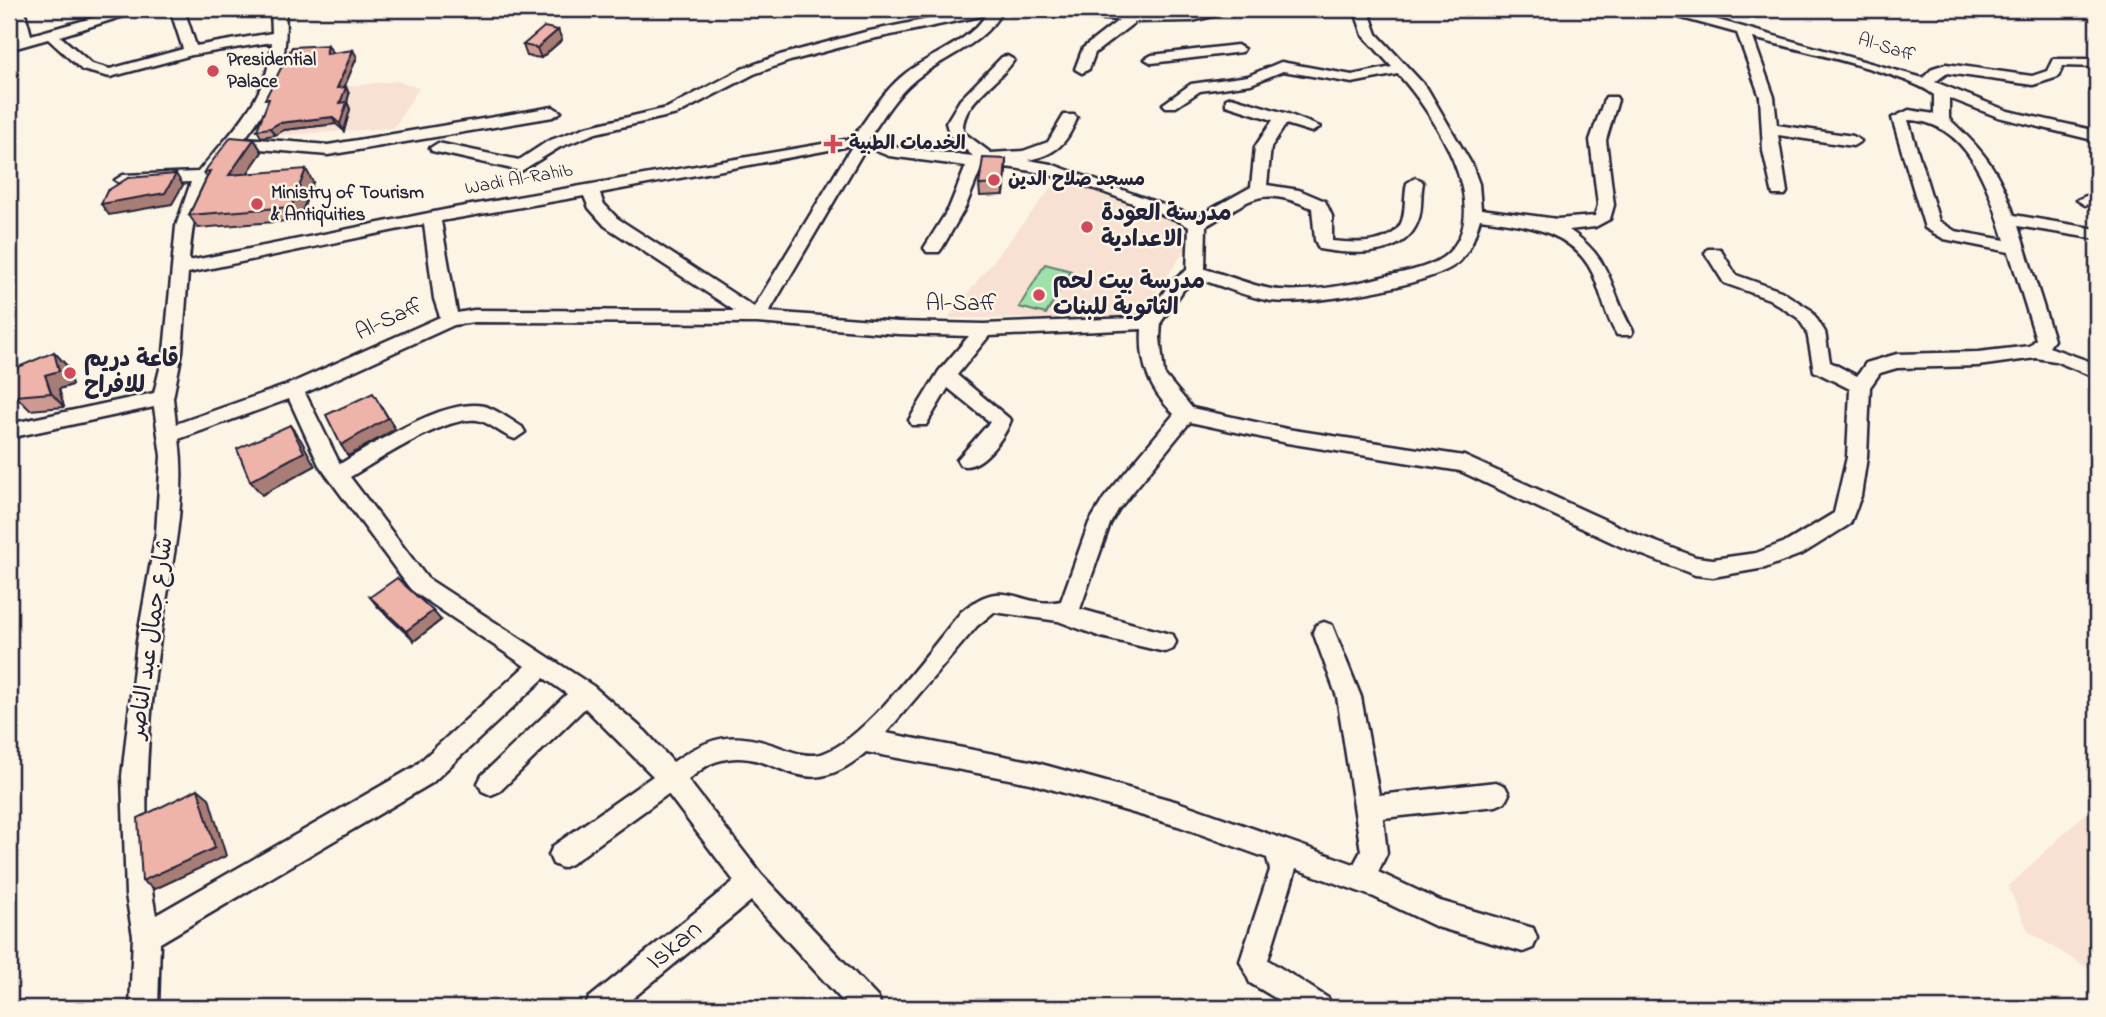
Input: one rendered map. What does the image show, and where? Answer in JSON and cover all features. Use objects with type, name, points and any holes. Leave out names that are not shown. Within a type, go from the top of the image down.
[{"type":"street","points":[[17,9],[26,41]]},
{"type":"street","points":[[9,46],[52,36],[139,9]]},
{"type":"street","points":[[177,9],[191,51]]},
{"type":"street","name":"شارع جمال عبد الناصر","points":[[144,1008],[147,936],[139,895],[134,776],[148,641],[167,533],[170,434],[163,398],[190,267],[186,213],[204,177],[258,111],[275,77],[280,36],[278,9]]},
{"type":"street","points":[[590,189],[592,200],[611,222],[757,317],[858,142],[901,86],[975,35],[992,19],[996,9]]},
{"type":"street","points":[[521,166],[554,144],[591,130],[672,111],[749,71],[785,58],[865,36],[996,9]]},
{"type":"street","points":[[1027,9],[1209,27],[1237,50]]},
{"type":"street","points":[[1152,59],[1236,9]]},
{"type":"street","points":[[1196,272],[1284,296],[1368,287],[1441,267],[1454,257],[1464,244],[1473,213],[1471,184],[1464,165],[1441,121],[1403,69],[1370,35],[1361,9]]},
{"type":"street","name":"Al-Saff","points":[[1665,9],[1743,30],[1935,97]]},
{"type":"street","points":[[1082,69],[1088,51],[1131,18]]},
{"type":"street","points":[[1743,30],[1768,97],[1771,151],[1779,192]]},
{"type":"street","points":[[52,36],[87,67],[110,73],[191,51],[280,36]]},
{"type":"street","points":[[1007,60],[1002,72],[980,86],[953,126],[955,133],[976,152],[1000,161],[1050,151],[1063,135],[1069,118]]},
{"type":"street","points":[[2040,346],[2008,219],[1986,164],[1935,97],[1938,71],[1946,68],[2033,81],[2053,74],[2058,62],[2097,63]]},
{"type":"street","points":[[1171,104],[1195,88],[1251,80],[1281,66],[1352,79],[1403,69]]},
{"type":"street","points":[[2017,248],[1950,235],[1931,225],[1900,118],[1935,97],[1968,99],[2003,114],[2097,136]]},
{"type":"street","points":[[1473,213],[1593,224],[1606,213],[1597,149],[1599,129],[1611,100]]},
{"type":"street","points":[[1231,102],[1312,127]]},
{"type":"street","points":[[234,142],[328,150],[553,112]]},
{"type":"street","points":[[1259,188],[1263,147],[1283,117]]},
{"type":"street","points":[[1770,130],[1853,141]]},
{"type":"street","points":[[858,142],[911,156],[1045,166],[1183,216],[1197,224],[1199,234],[1196,272],[1178,285],[1152,321],[1150,367],[1160,390],[1186,414],[1287,436],[1464,464],[1630,541],[1695,566],[1713,568],[1757,562],[1796,547],[1843,518],[1851,496],[1857,457],[1860,386],[1873,368],[1897,361],[1978,359],[2040,346],[2097,371]]},
{"type":"street","name":"Wadi Al-Rahib","points":[[190,267],[531,198],[858,142]]},
{"type":"street","points":[[438,148],[495,158],[521,166],[530,180],[531,198]]},
{"type":"street","points":[[933,248],[957,208],[976,161]]},
{"type":"street","points":[[123,180],[204,177]]},
{"type":"street","points":[[1197,224],[1259,188],[1293,194],[1319,205],[1325,220],[1322,239],[1325,245],[1382,244],[1405,231],[1410,221],[1415,183]]},
{"type":"street","points":[[432,218],[443,299],[450,320]]},
{"type":"street","points":[[2008,219],[2097,234]]},
{"type":"street","points":[[1540,221],[1570,238],[1597,266],[1603,277],[1613,315],[1624,331]]},
{"type":"street","points":[[1714,253],[1730,279],[1774,295],[1805,314],[1816,332],[1821,366],[1860,386]]},
{"type":"street","name":"Al-Saff","points":[[170,434],[294,390],[450,320],[474,316],[643,319],[757,317],[898,328],[984,330],[1152,321]]},
{"type":"street","points":[[919,420],[946,376],[984,330]]},
{"type":"street","points":[[946,376],[1001,420],[997,431],[967,460]]},
{"type":"street","points":[[294,390],[326,460],[419,584],[585,693],[637,740],[671,778],[752,883],[868,1008]]},
{"type":"street","points":[[9,431],[163,398]]},
{"type":"street","points":[[337,475],[432,425],[467,412],[481,413],[515,432]]},
{"type":"street","points":[[562,855],[706,752],[733,747],[749,748],[813,768],[838,760],[864,740],[968,619],[989,604],[1006,602],[1049,613],[1061,612],[1070,607],[1095,536],[1111,504],[1186,414]]},
{"type":"street","points":[[1061,612],[1101,627],[1166,642]]},
{"type":"street","points":[[1324,632],[1349,697],[1369,808],[1374,853],[1390,891]]},
{"type":"street","points":[[147,936],[423,775],[543,664]]},
{"type":"street","points":[[491,783],[585,693]]},
{"type":"street","points":[[864,740],[1030,772],[1178,814],[1360,879],[1437,914],[1523,938]]},
{"type":"street","points":[[1369,808],[1496,794]]},
{"type":"street","points":[[1278,850],[1283,870],[1254,961],[1260,973],[1318,1008]]},
{"type":"street","points":[[1360,879],[1374,853]]},
{"type":"street","name":"Iskan","points":[[599,1008],[752,883]]},
{"type":"shaded area","points":[[397,81],[419,88],[394,128],[267,136],[256,129],[272,94]]},
{"type":"shaded area","points":[[1059,178],[1187,226],[1187,247],[1144,311],[1135,317],[1098,319],[948,318]]},
{"type":"shaded area","points":[[2097,802],[2097,974],[2029,932],[2008,887]]},
{"type":"green space","points":[[1045,264],[1071,271],[1046,314],[1019,307]]},
{"type":"building","points":[[544,27],[558,30],[537,48],[523,45]]},
{"type":"building","points":[[328,45],[326,54],[353,50],[337,88],[346,87],[340,103],[347,102],[340,124],[332,117],[279,123],[257,130],[269,99],[265,99],[292,47]]},
{"type":"building","points":[[231,137],[254,139],[229,175],[306,169],[291,207],[189,215],[210,171],[204,172]]},
{"type":"building","points":[[983,158],[1006,159],[1004,184],[979,185]]},
{"type":"building","points":[[176,174],[165,193],[101,204],[107,191],[128,178]]},
{"type":"building","points":[[54,352],[59,371],[45,375],[51,393],[15,396],[9,389],[9,371]]},
{"type":"building","points":[[373,393],[388,418],[341,445],[326,415]]},
{"type":"building","points":[[290,425],[304,452],[250,481],[237,449]]},
{"type":"building","points":[[397,578],[433,611],[406,631],[370,597]]},
{"type":"building","points":[[198,789],[215,848],[142,881],[138,818]]},
{"type":"place","name":"Presidential Palace","points":[[213,71]]},
{"type":"place","name":"الخدمات الطبية","points":[[833,144]]},
{"type":"place","name":"مسجد صلاح الدين","points":[[994,180]]},
{"type":"place","name":"Ministry of Tourism & Antiquities","points":[[257,204]]},
{"type":"place","name":"مدرسة العودة الاعدادية","points":[[1087,227]]},
{"type":"place","name":"مدرسة بيت لحم الثاتوية للبنات","points":[[1039,295]]},
{"type":"place","name":"قاعة دريم للافراح","points":[[70,373]]}]
